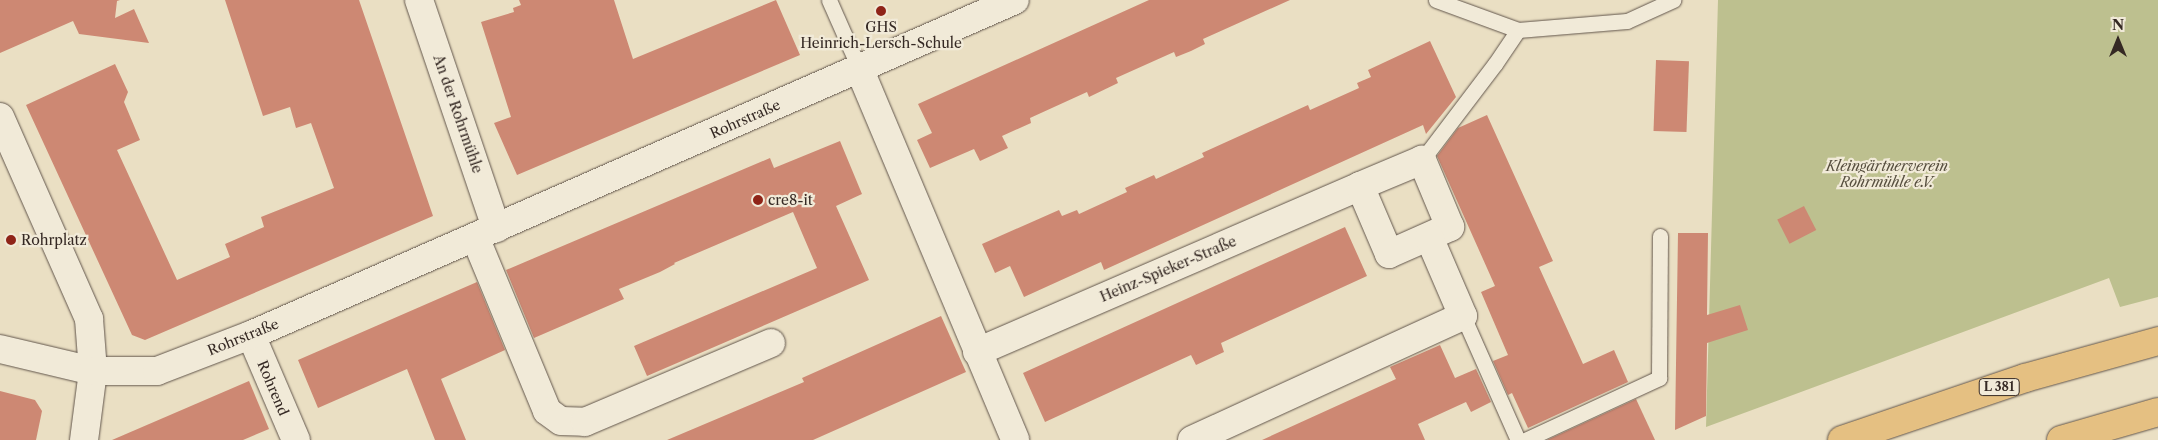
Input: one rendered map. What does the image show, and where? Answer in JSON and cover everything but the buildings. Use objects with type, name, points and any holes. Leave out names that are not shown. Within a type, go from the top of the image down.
[{"type":"main road","name":"L 381","points":[[1842,440],[2025,378],[2158,341]]},
{"type":"main road","points":[[2061,440],[2158,412]]},
{"type":"street","name":"An der Rohrmühle","points":[[419,0],[486,232]]},
{"type":"street","name":"Rohrstraße","points":[[0,349],[93,371],[157,371],[251,335],[1015,0]]},
{"type":"street","points":[[859,68],[1015,440]]},
{"type":"street","points":[[0,117],[88,319],[93,371],[84,440]]},
{"type":"street","points":[[1360,186],[1389,254],[1450,227],[1422,160]]},
{"type":"street","name":"Heinz-Spieker-Straße","points":[[977,352],[1422,160]]},
{"type":"street","points":[[486,232],[547,411],[561,420],[585,422],[771,343]]},
{"type":"street","points":[[1192,440],[1463,316],[1429,237]]},
{"type":"street","name":"Rohrend","points":[[251,335],[296,440]]},
{"type":"lane","points":[[829,0],[859,68]]},
{"type":"lane","points":[[1436,0],[1518,30],[1627,21],[1673,0]]},
{"type":"lane","points":[[1422,160],[1495,64],[1518,30]]},
{"type":"lane","points":[[1525,440],[1659,378],[1660,236]]},
{"type":"lane","points":[[1463,316],[1518,440]]},
{"type":"green space","name":"Kleingärtnerverein Rohrmühle e.V.","points":[[1718,0],[2158,0],[2158,297],[2120,307],[2109,278],[1706,427]]},
{"type":"place","name":"GHS Heinrich-Lersch-Schule","points":[[881,11]]},
{"type":"place","name":"cre8-it","points":[[758,200]]},
{"type":"place","name":"Rohrplatz","points":[[11,240]]}]
